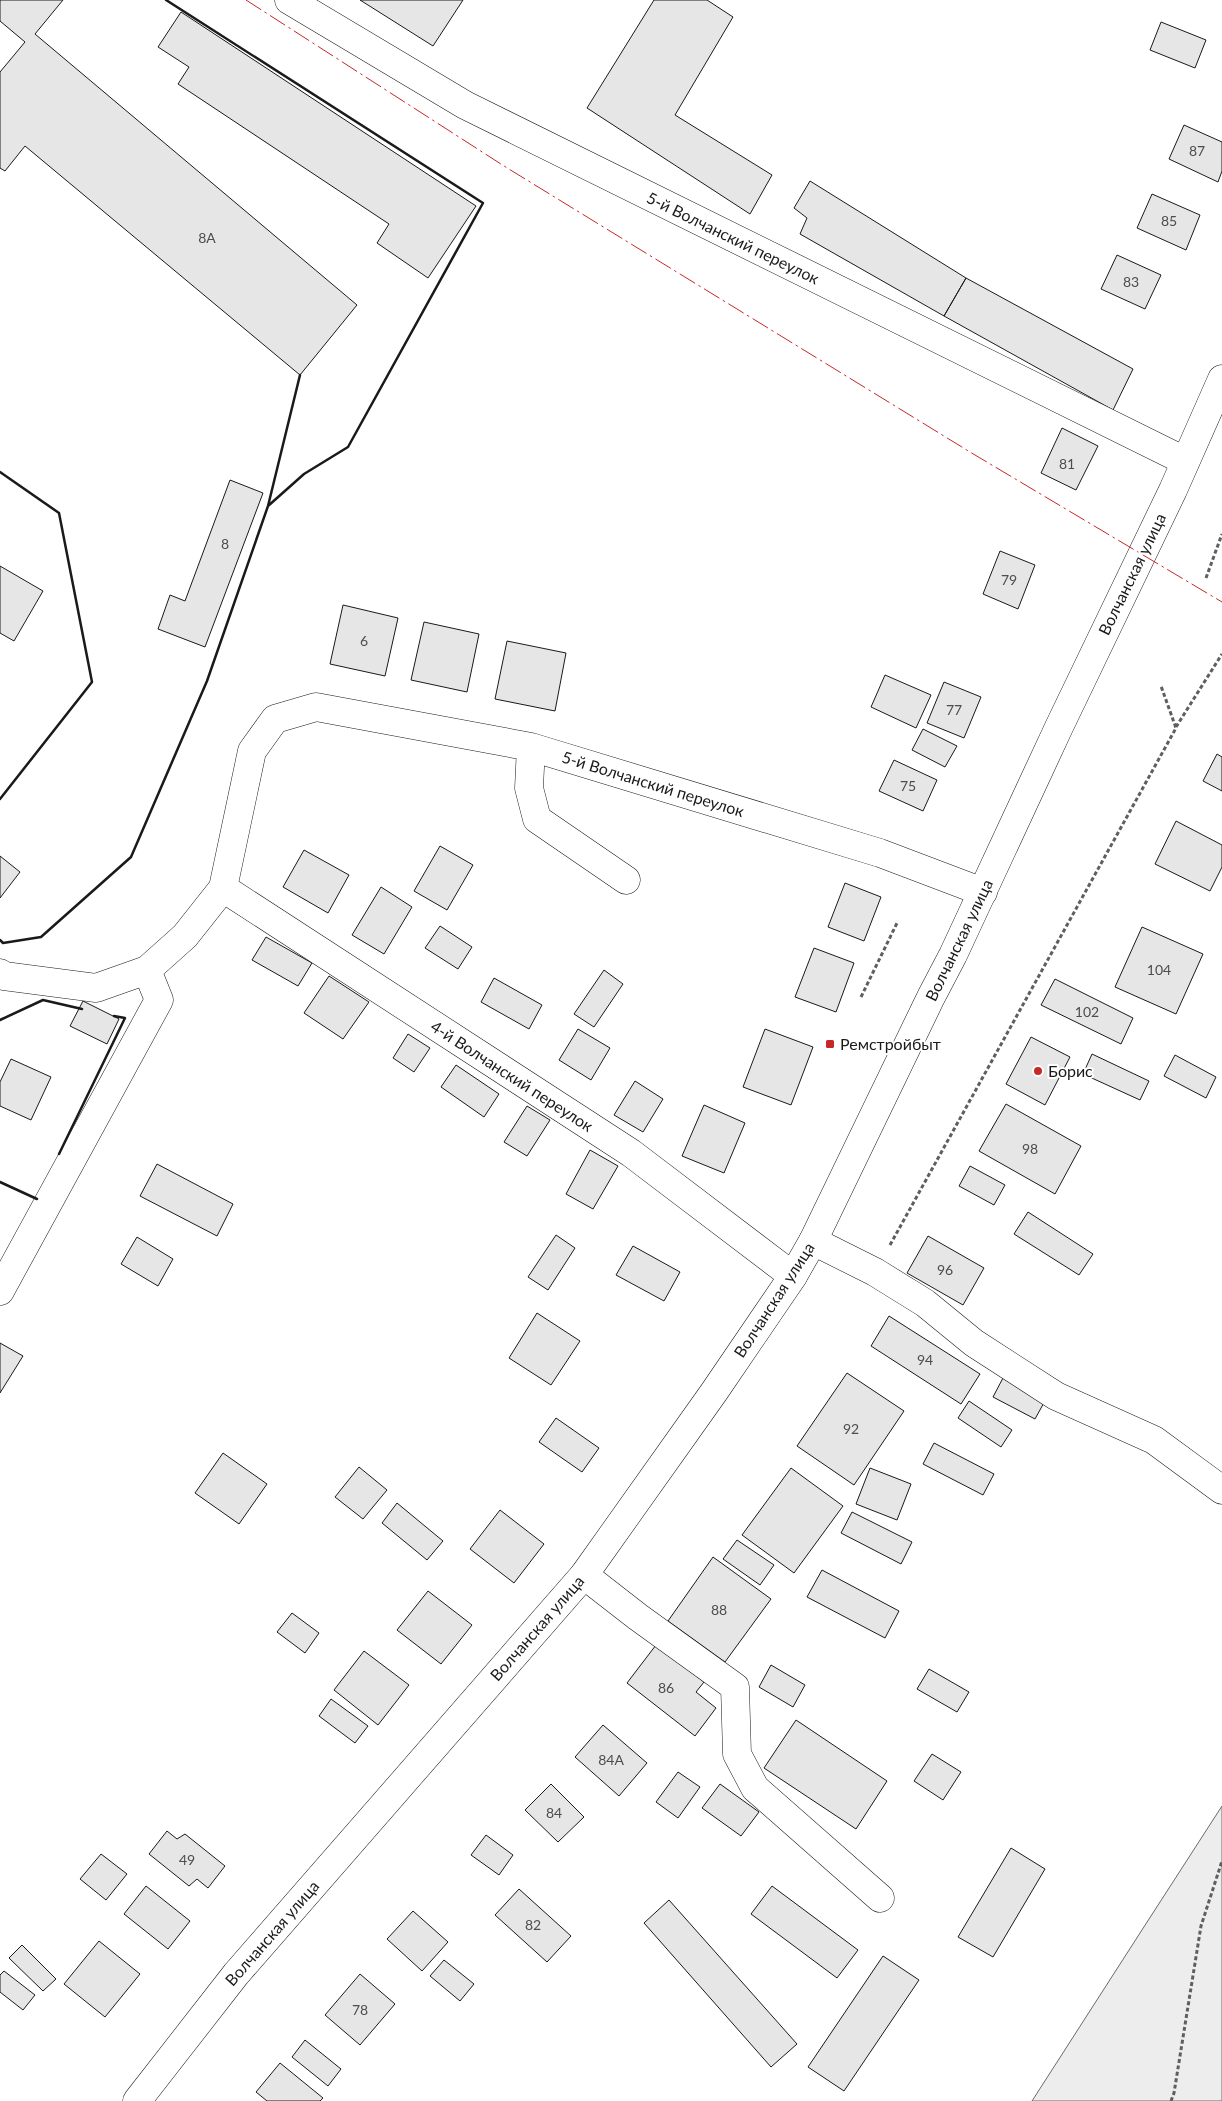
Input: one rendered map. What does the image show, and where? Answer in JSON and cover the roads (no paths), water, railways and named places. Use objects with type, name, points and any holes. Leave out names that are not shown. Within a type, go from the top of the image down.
[{"type":"street","name":"5-й Волчанский переулок","points":[[289,0],[465,105],[1185,461]]},
{"type":"street","name":"Волчанская улица","points":[[137,2101],[236,1974],[584,1575],[714,1392],[793,1276],[813,1241],[982,892],[1222,379]]},
{"type":"street","name":"5-й Волчанский переулок","points":[[223,888],[252,750],[275,719],[316,707],[531,746],[880,853],[982,892]]},
{"type":"street","points":[[531,746],[529,788],[537,819],[626,880]]},
{"type":"street","points":[[0,973],[4,976],[96,988],[147,970],[185,936],[223,888]]},
{"type":"street","name":"4-й Волчанский переулок","points":[[223,888],[631,1153],[793,1276]]},
{"type":"street","points":[[0,1291],[159,1000],[147,970]]},
{"type":"street","points":[[813,1241],[875,1272],[925,1303],[974,1343],[1056,1396],[1154,1440],[1222,1490]]},
{"type":"street","points":[[584,1575],[734,1687],[737,1754],[756,1788],[880,1898]]},
{"type":"place","name":"Ремстройбыт","points":[[830,1044]]},
{"type":"place","name":"Борис","points":[[1038,1071]]}]
